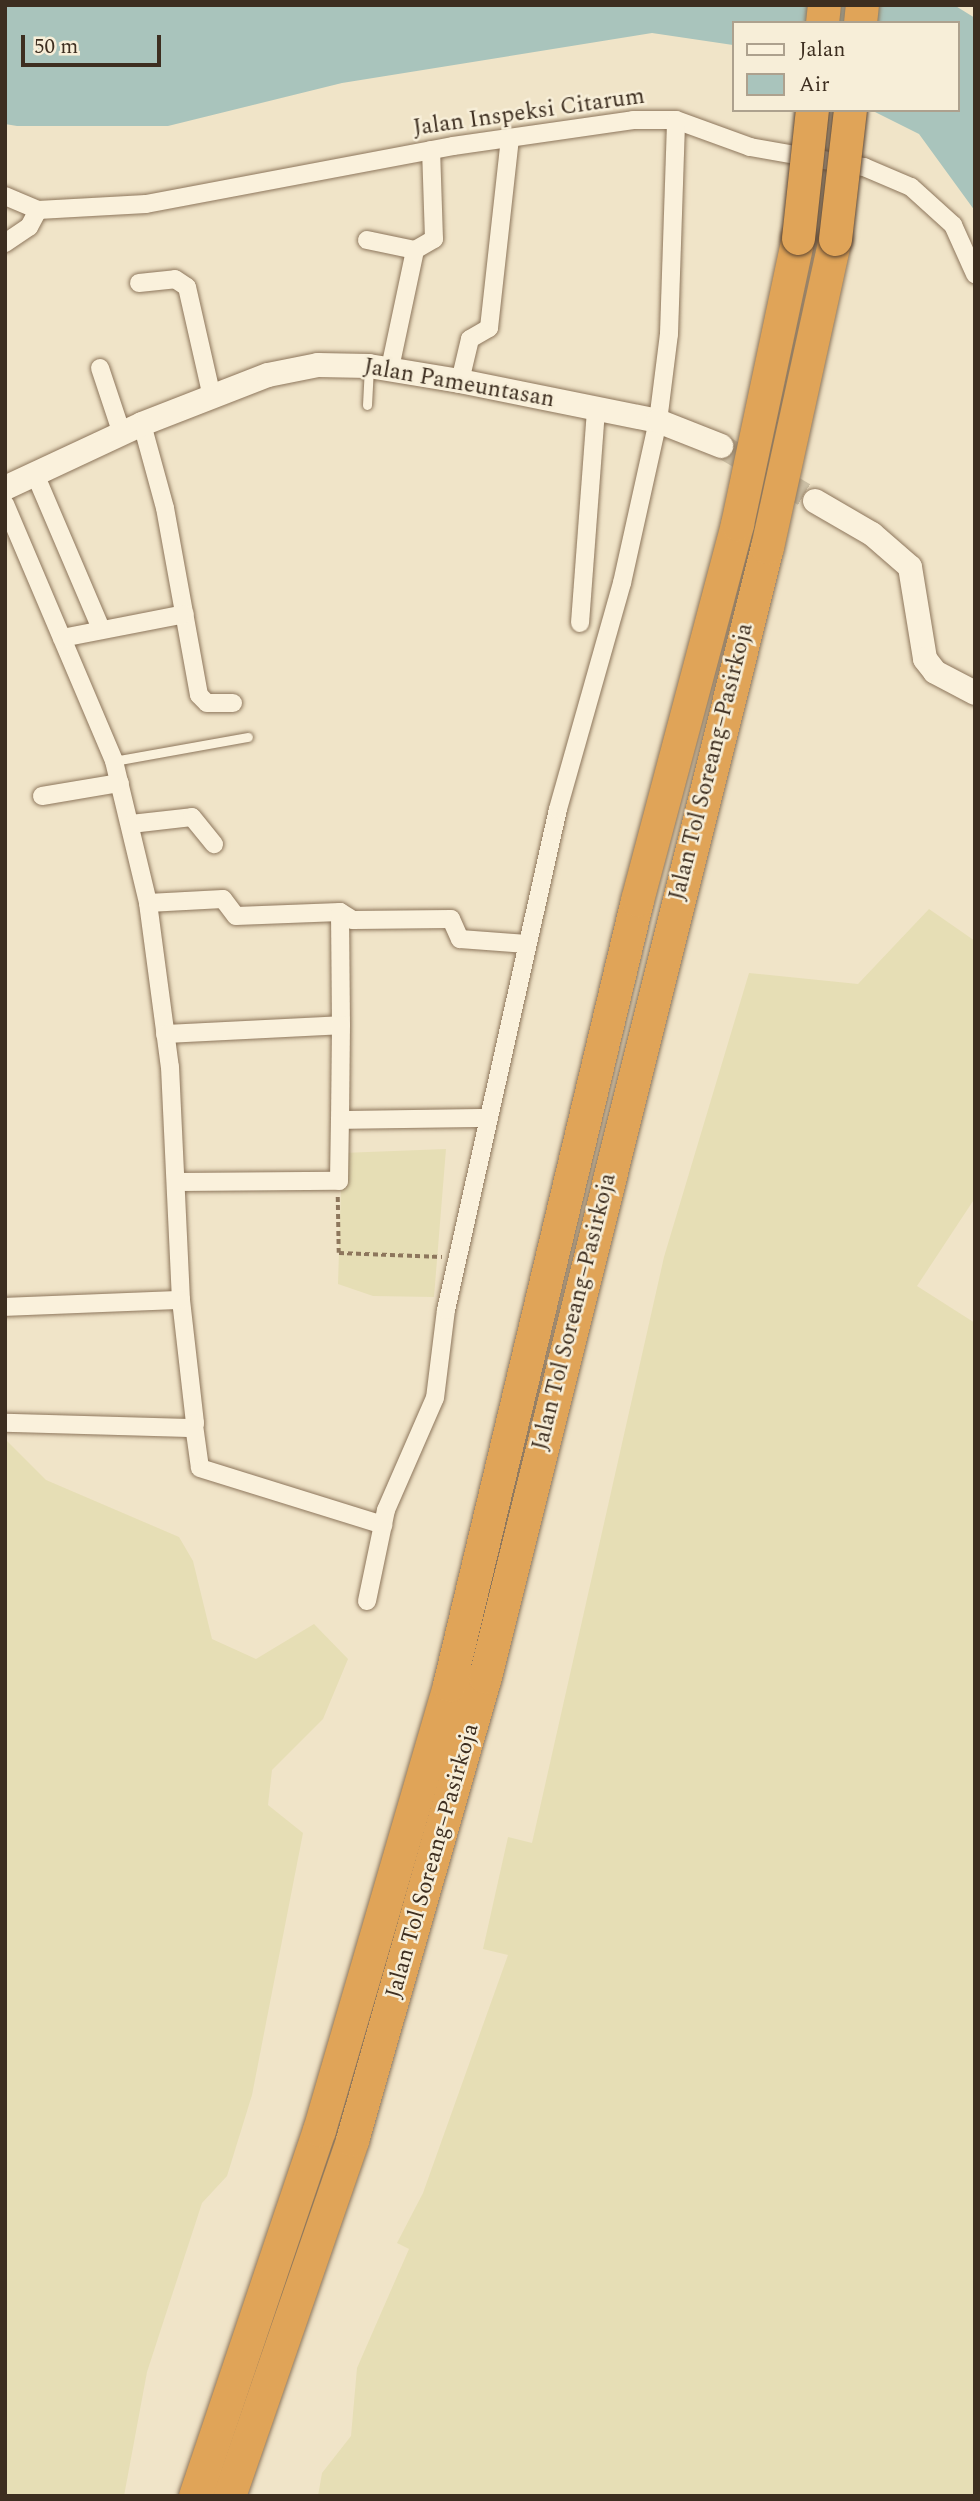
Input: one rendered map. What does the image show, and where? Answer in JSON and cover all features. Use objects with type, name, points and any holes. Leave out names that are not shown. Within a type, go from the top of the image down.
[{"type":"highway","name":"Jalan Tol Soreang–Pasirkoja","points":[[195,2496],[319,2130],[449,1685],[637,900],[737,524],[798,239],[812,112]]},
{"type":"highway","name":"Jalan Tol Soreang–Pasirkoja","points":[[229,2496],[352,2140],[485,1677],[767,547],[835,239],[850,112]]},
{"type":"street","name":"Jalan Inspeksi Citarum","points":[[38,210],[146,204],[431,150],[633,120],[676,120],[750,147],[864,167],[911,187],[953,225],[975,274]]},
{"type":"street","points":[[367,1601],[383,1525],[435,1398],[488,1118],[527,944],[658,421],[669,334],[676,120]]},
{"type":"street","points":[[460,381],[470,339],[489,328],[510,138]]},
{"type":"street","points":[[367,240],[415,250],[434,239],[431,150]]},
{"type":"street","points":[[5,196],[38,210],[29,227],[5,243]]},
{"type":"street","points":[[379,367],[415,250]]},
{"type":"street","points":[[139,283],[175,279],[187,287],[212,397]]},
{"type":"street","name":"Jalan Pameuntasan","points":[[5,488],[132,429],[291,369],[379,367],[460,381],[658,421],[721,446]]},
{"type":"street","points":[[100,368],[132,429],[185,614],[199,695],[207,703],[233,703]]},
{"type":"street","points":[[580,623],[596,410]]},
{"type":"street","points":[[35,474],[102,629]]},
{"type":"street","points":[[815,501],[872,534],[910,567],[925,659],[935,672],[975,693]]},
{"type":"street","points":[[5,504],[114,761],[148,903],[165,1034],[177,1182],[181,1300],[200,1468],[383,1525]]},
{"type":"street","points":[[62,638],[185,614]]},
{"type":"street","points":[[42,796],[120,783]]},
{"type":"street","points":[[131,824],[192,817],[214,845]]},
{"type":"street","points":[[148,903],[223,899],[236,916],[340,912],[353,920],[451,919],[460,939],[527,944]]},
{"type":"street","points":[[177,1182],[339,1181],[340,912]]},
{"type":"street","points":[[165,1034],[341,1025]]},
{"type":"street","points":[[340,1120],[488,1118]]},
{"type":"street","points":[[5,1307],[181,1300]]},
{"type":"street","points":[[5,1423],[194,1425]]},
{"type":"lane","points":[[367,405],[379,367]]},
{"type":"lane","points":[[114,761],[248,737]]},
{"type":"path","points":[[339,1181],[339,1253],[460,1257]]},
{"type":"shaded area","points":[[929,909],[975,941],[975,1198],[917,1286],[975,1323],[975,2496],[318,2496],[322,2473],[351,2436],[357,2368],[409,2249],[397,2243],[423,2193],[508,1955],[483,1949],[508,1837],[532,1843],[664,1257],[749,973],[858,984]]},
{"type":"shaded area","points":[[446,1149],[434,1297],[373,1296],[338,1284],[342,1153]]},
{"type":"shaded area","points":[[5,1439],[46,1480],[179,1537],[193,1561],[212,1639],[256,1659],[314,1624],[348,1659],[323,1719],[272,1770],[268,1805],[303,1833],[252,2095],[227,2176],[202,2203],[147,2372],[124,2496],[5,2496]]},
{"type":"water","points":[[5,5],[954,5],[975,18],[975,211],[919,134],[875,112],[959,112],[959,21],[732,21],[732,45],[652,33],[342,83],[168,126],[5,124]]},
{"type":"tunnel","points":[[721,446],[815,501]]}]
